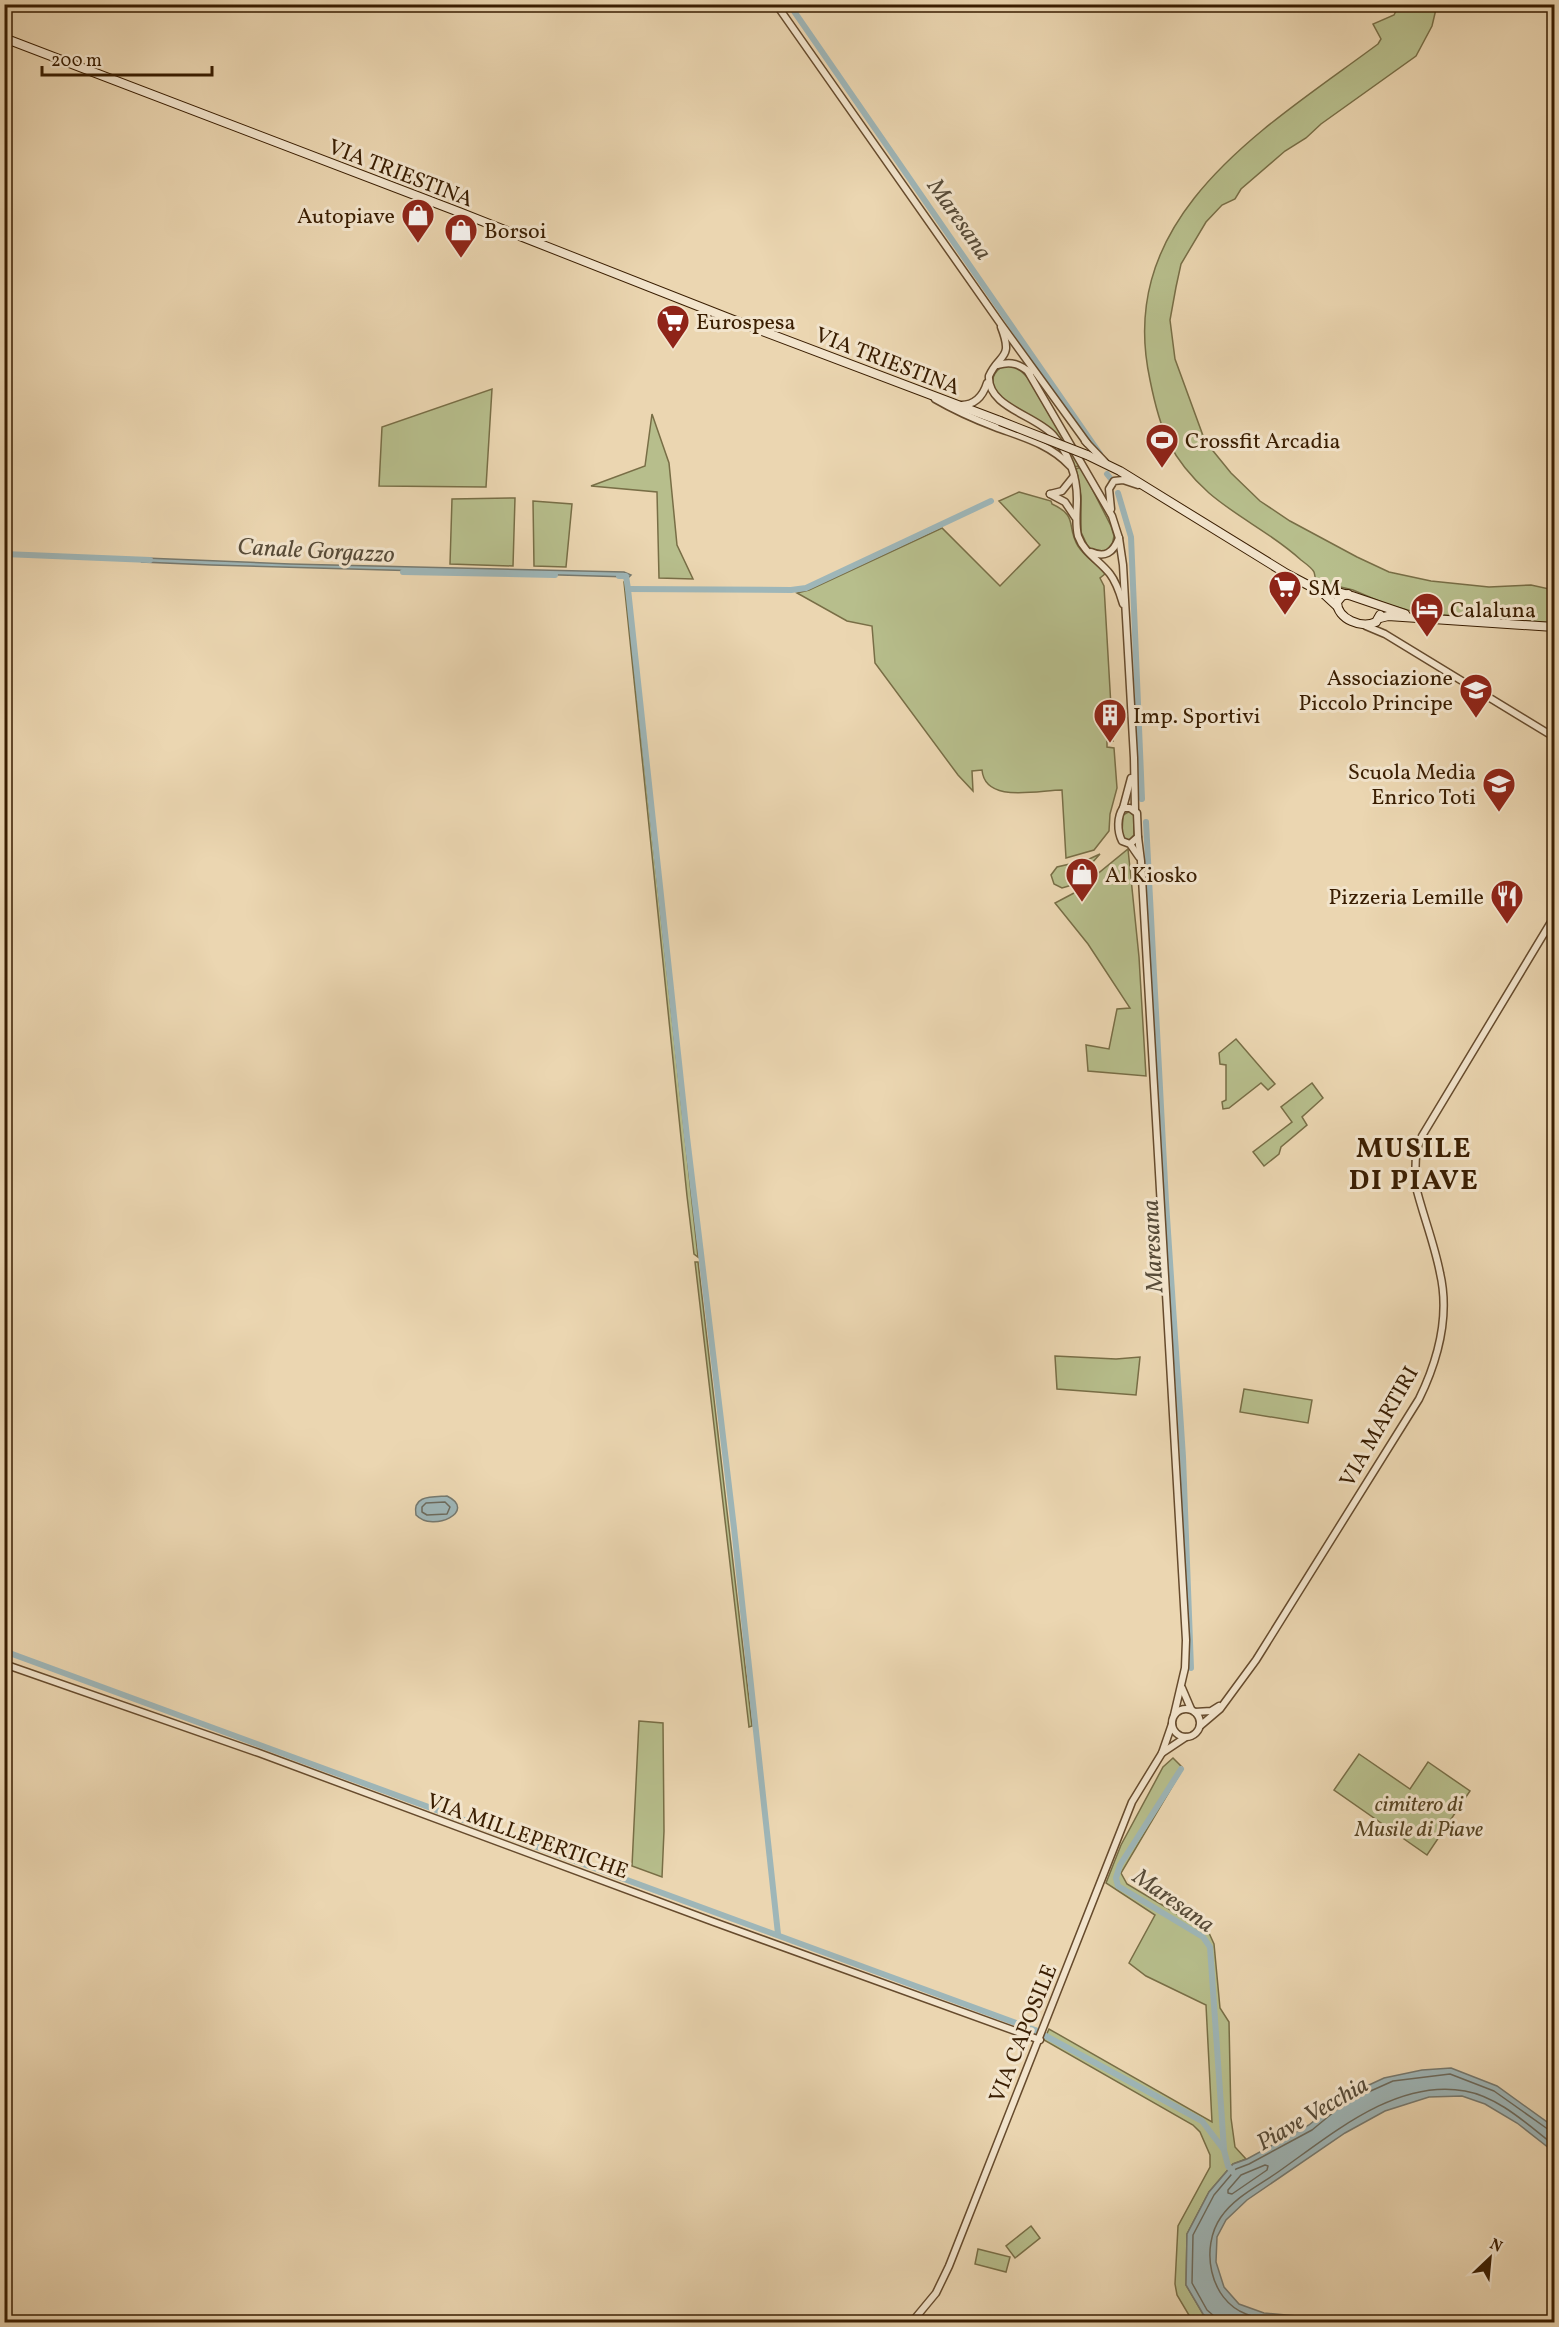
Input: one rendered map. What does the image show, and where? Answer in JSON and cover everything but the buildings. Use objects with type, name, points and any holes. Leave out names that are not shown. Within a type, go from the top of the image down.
[{"type":"main road","name":"VIA TRIESTINA","points":[[4,38],[1087,455],[1120,471],[1307,584]]},
{"type":"main road","points":[[1307,584],[1348,594],[1418,618]]},
{"type":"main road","points":[[1307,584],[1326,595],[1337,606],[1343,617],[1366,626],[1374,624],[1379,618],[1377,605]]},
{"type":"main road","points":[[1337,606],[1340,598],[1348,594]]},
{"type":"main road","points":[[1379,618],[1418,618],[1554,627]]},
{"type":"street","points":[[776,4],[1000,323],[1030,371],[1112,516]]},
{"type":"street","points":[[960,405],[971,404],[978,400],[990,372],[998,365],[1006,349],[1000,323]]},
{"type":"street","points":[[998,365],[1010,362],[1030,371],[1087,443],[1107,464]]},
{"type":"street","points":[[1030,371],[1087,443]]},
{"type":"street","points":[[988,379],[991,392],[996,399],[1042,425],[1062,446],[1074,476],[1077,495],[1077,533],[1087,551],[1110,573],[1125,612]]},
{"type":"street","points":[[916,389],[959,412],[1047,447],[1071,468]]},
{"type":"street","points":[[1074,476],[1062,491],[1050,495],[1068,505],[1077,519]]},
{"type":"street","points":[[1152,491],[1123,480],[1114,481],[1108,497],[1119,538],[1125,612],[1186,1640],[1186,1656],[1172,1724],[1178,1734],[1187,1737],[1195,1734],[1200,1726],[1200,1718],[1193,1710],[1181,1686]]},
{"type":"street","points":[[1087,551],[1100,556],[1109,554],[1115,548],[1119,538]]},
{"type":"street","points":[[1379,618],[1380,627],[1385,634]]},
{"type":"street","points":[[1366,626],[1385,634],[1554,737]]},
{"type":"street","points":[[1134,766],[1119,815],[1118,833],[1122,841],[1130,844],[1141,861]]},
{"type":"street","points":[[1123,808],[1135,810]]},
{"type":"street","points":[[1130,844],[1138,837]]},
{"type":"street","name":"VIA MARTIRI","points":[[1200,1726],[1222,1705],[1256,1660],[1406,1420],[1428,1380],[1436,1359],[1442,1329],[1443,1300],[1441,1276],[1415,1183],[1417,1146],[1554,917]]},
{"type":"street","name":"VIA MILLEPERTICHE","points":[[4,1664],[259,1753],[704,1918],[1040,2038]]},
{"type":"street","points":[[1174,1715],[1181,1709],[1211,1711],[1222,1705]]},
{"type":"street","name":"VIA CAPOSILE","points":[[912,2322],[936,2293],[949,2266],[1132,1802],[1162,1753],[1172,1724]]},
{"type":"street","name":"VIA CAPOSILE","points":[[1162,1753],[1187,1737]]},
{"type":"green space","points":[[1399,5],[1437,5],[1432,26],[1416,56],[1321,124],[1306,138],[1285,151],[1241,189],[1235,199],[1222,205],[1206,222],[1181,264],[1170,320],[1175,359],[1205,441],[1231,473],[1260,501],[1290,521],[1389,572],[1431,581],[1489,587],[1531,585],[1554,590],[1554,623],[1418,613],[1386,604],[1353,590],[1316,581],[1314,572],[1308,566],[1279,542],[1220,502],[1196,480],[1176,455],[1158,414],[1150,380],[1145,322],[1155,270],[1177,223],[1208,182],[1247,144],[1378,44],[1381,39],[1373,24],[1394,15]]},
{"type":"green space","points":[[1004,365],[1017,367],[1033,383],[1079,466],[1074,467],[1069,453],[1052,432],[994,393],[993,377]]},
{"type":"green space","points":[[492,389],[486,487],[379,486],[382,427]]},
{"type":"green space","points":[[652,414],[669,463],[677,545],[693,579],[659,578],[657,492],[591,486],[645,466]]},
{"type":"green space","points":[[1081,467],[1114,536],[1112,546],[1105,551],[1092,550],[1081,532],[1081,496],[1076,469]]},
{"type":"green space","points":[[1019,492],[1051,501],[1066,513],[1078,546],[1105,574],[1100,578],[1104,586],[1113,741],[1107,741],[1107,747],[1114,748],[1117,788],[1110,814],[1109,831],[1094,850],[1066,858],[1062,790],[1027,793],[1002,791],[985,781],[982,770],[972,771],[973,791],[958,775],[875,663],[872,626],[847,621],[797,593],[809,590],[942,528],[1000,586],[1040,545],[999,501]]},
{"type":"green space","points":[[515,498],[513,566],[450,564],[452,499]]},
{"type":"green space","points":[[533,501],[572,504],[566,567],[534,566]]},
{"type":"green space","points":[[624,582],[698,1257],[694,1254],[687,1196]]},
{"type":"green space","points":[[1130,811],[1134,816],[1134,835],[1129,841],[1124,839],[1122,834],[1123,815]]},
{"type":"green space","points":[[1128,849],[1139,957],[1146,1076],[1088,1071],[1086,1045],[1109,1049],[1117,1009],[1130,1008],[1088,944],[1055,903],[1074,893]]},
{"type":"green space","points":[[1100,854],[1072,885],[1062,888],[1054,884],[1051,875],[1057,867],[1087,860]]},
{"type":"green space","points":[[1236,1039],[1275,1084],[1268,1090],[1261,1083],[1229,1108],[1223,1109],[1222,1102],[1226,1100],[1226,1065],[1220,1064],[1219,1053]]},
{"type":"green space","points":[[1312,1083],[1323,1098],[1302,1117],[1307,1125],[1281,1147],[1279,1154],[1264,1166],[1253,1152],[1292,1122],[1281,1107]]},
{"type":"green space","points":[[695,1262],[698,1262],[752,1726],[749,1727]]},
{"type":"green space","points":[[1055,1356],[1116,1359],[1140,1357],[1136,1395],[1057,1389]]},
{"type":"green space","points":[[1244,1389],[1312,1400],[1308,1423],[1240,1412]]},
{"type":"green space","points":[[639,1721],[663,1723],[662,1877],[632,1866]]},
{"type":"green space","name":"cimitero di Musile di Piave","points":[[1359,1754],[1410,1789],[1428,1762],[1470,1791],[1427,1855],[1334,1790]]},
{"type":"green space","points":[[1173,1758],[1182,1770],[1121,1873],[1127,1884],[1209,1933],[1214,1944],[1220,2008],[1229,2022],[1231,2118],[1235,2147],[1246,2159],[1233,2164],[1209,2192],[1187,2234],[1186,2285],[1203,2314],[1213,2322],[1193,2322],[1177,2295],[1175,2284],[1178,2226],[1210,2167],[1210,2155],[1200,2132],[1193,2125],[1044,2040],[1049,2029],[1212,2122],[1206,2005],[1146,1976],[1129,1963],[1155,1915],[1106,1883],[1121,1845],[1163,1767]]},
{"type":"green space","points":[[1031,2226],[1040,2238],[1015,2258],[1006,2246]]},
{"type":"green space","points":[[978,2249],[1010,2257],[1006,2272],[975,2264]]},
{"type":"water","points":[[145,558],[624,572],[631,575],[629,577],[142,562]]},
{"type":"water","points":[[447,1496],[455,1502],[458,1508],[450,1518],[432,1522],[416,1515],[417,1504],[420,1500]]},
{"type":"water","points":[[1451,2068],[1497,2086],[1554,2127],[1554,2152],[1517,2123],[1485,2104],[1462,2096],[1429,2097],[1385,2111],[1345,2133],[1247,2200],[1226,2220],[1217,2237],[1216,2262],[1224,2287],[1239,2304],[1264,2313],[1363,2322],[1213,2322],[1203,2314],[1186,2285],[1187,2234],[1209,2192],[1233,2164],[1247,2159],[1309,2125],[1343,2097],[1384,2078],[1422,2070]]},
{"type":"waterway","name":"Maresana","points":[[789,4],[1100,454]]},
{"type":"waterway","name":"Maresana","points":[[1107,474],[1111,479]]},
{"type":"waterway","name":"Maresana","points":[[1118,493],[1131,537],[1142,799]]},
{"type":"waterway","points":[[628,589],[791,590],[806,588],[991,501]]},
{"type":"waterway","name":"Canale Gorgazzo","points":[[4,554],[150,560]]},
{"type":"waterway","name":"Canale Gorgazzo","points":[[403,572],[555,575]]},
{"type":"waterway","points":[[619,576],[626,576],[628,589],[687,1137],[734,1528],[778,1934]]},
{"type":"waterway","name":"Maresana","points":[[1146,822],[1166,1202],[1183,1457],[1191,1668]]},
{"type":"waterway","points":[[4,1651],[1035,2030],[1202,2121],[1224,2150],[1228,2166],[1234,2173]]},
{"type":"waterway","name":"Maresana","points":[[1181,1769],[1120,1865],[1116,1878],[1118,1886],[1203,1937],[1210,1947],[1224,2149]]},
{"type":"place","name":"Autopiave","points":[[418,244]]},
{"type":"place","name":"Borsoi","points":[[461,259]]},
{"type":"place","name":"Eurospesa","points":[[673,350]]},
{"type":"place","name":"Crossfit Arcadia","points":[[1162,469]]},
{"type":"place","name":"SM","points":[[1285,616]]},
{"type":"place","name":"Calaluna","points":[[1427,638]]},
{"type":"place","name":"Associazione Piccolo Principe","points":[[1476,719]]},
{"type":"place","name":"Imp. Sportivi","points":[[1110,744]]},
{"type":"place","name":"Scuola Media Enrico Toti","points":[[1499,813]]},
{"type":"place","name":"Al Kiosko","points":[[1082,903]]},
{"type":"place","name":"Pizzeria Lemille","points":[[1507,925]]},
{"type":"district","name":"MUSILE DI PIAVE","points":[[1414,1163]]},
{"type":"water label","name":"Piave Vecchia","points":[[1312,2113]]}]
